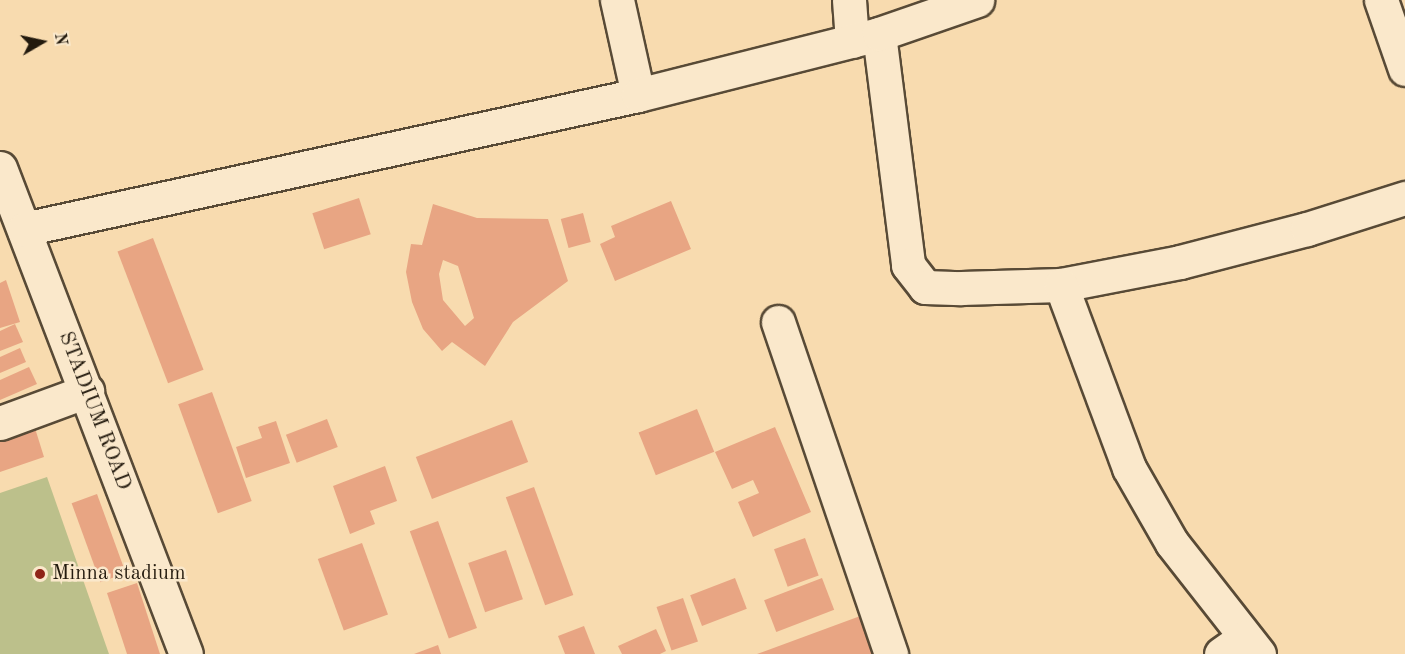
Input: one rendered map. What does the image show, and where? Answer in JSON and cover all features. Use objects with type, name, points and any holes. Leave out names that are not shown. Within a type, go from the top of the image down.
[{"type":"street","points":[[617,0],[638,95]]},
{"type":"street","points":[[849,0],[865,38],[908,265],[925,287],[1061,285],[1180,262],[1307,229],[1405,198]]},
{"type":"street","points":[[24,229],[638,95],[865,38],[977,0]]},
{"type":"street","points":[[1381,0],[1405,69]]},
{"type":"street","name":"STADIUM ROAD","points":[[0,168],[186,654]]},
{"type":"street","points":[[1061,285],[1129,468],[1172,543],[1242,648]]},
{"type":"street","points":[[778,322],[891,654]]},
{"type":"street","points":[[0,423],[87,391]]},
{"type":"green space","name":"Minna stadium","points":[[47,477],[109,654],[0,654],[0,493]]},
{"type":"building","points":[[359,198],[371,234],[324,249],[312,213]]},
{"type":"building","points":[[671,201],[691,249],[615,281],[600,244],[615,237],[611,226]]},
{"type":"building","points":[[433,204],[477,218],[548,219],[568,281],[513,322],[485,366],[452,342],[442,351],[423,329],[412,302],[406,272],[411,244],[422,245]],"holes":[[[443,260],[458,266],[474,318],[465,326],[443,300],[439,274]]]},
{"type":"building","points":[[583,213],[591,242],[569,248],[561,219]]},
{"type":"building","points":[[153,238],[204,370],[168,383],[118,252]]},
{"type":"building","points":[[6,280],[20,322],[0,328],[0,283]]},
{"type":"building","points":[[15,324],[23,342],[0,351],[0,331]]},
{"type":"building","points":[[20,348],[26,362],[0,373],[0,357]]},
{"type":"building","points":[[29,367],[37,384],[0,400],[0,380]]},
{"type":"building","points":[[212,392],[252,501],[218,513],[178,404]]},
{"type":"building","points":[[697,409],[714,452],[656,475],[639,433]]},
{"type":"building","points":[[327,419],[338,447],[297,463],[286,435]]},
{"type":"building","points":[[512,420],[528,462],[432,499],[416,457]]},
{"type":"building","points":[[276,421],[290,463],[246,478],[236,447],[262,438],[258,427]]},
{"type":"building","points":[[34,425],[44,457],[0,472],[0,437]]},
{"type":"building","points":[[775,427],[811,512],[753,537],[738,502],[759,493],[753,480],[732,489],[715,452]]},
{"type":"building","points":[[385,466],[397,501],[370,511],[375,524],[350,534],[333,486]]},
{"type":"building","points":[[534,487],[573,595],[545,605],[506,497]]},
{"type":"building","points":[[97,494],[126,573],[100,582],[72,503]]},
{"type":"building","points":[[438,521],[477,628],[449,638],[410,531]]},
{"type":"building","points":[[805,538],[819,576],[788,587],[774,549]]},
{"type":"building","points":[[362,543],[388,614],[344,630],[318,559]]},
{"type":"building","points":[[506,550],[523,599],[485,612],[468,563]]},
{"type":"building","points":[[735,578],[747,609],[702,626],[690,595]]},
{"type":"building","points":[[822,578],[834,610],[776,632],[764,600]]},
{"type":"building","points":[[137,583],[160,654],[127,654],[107,593]]},
{"type":"building","points":[[683,598],[698,641],[672,651],[657,607]]},
{"type":"building","points":[[863,615],[878,654],[757,654]]},
{"type":"building","points":[[584,626],[595,654],[565,654],[558,636]]},
{"type":"building","points":[[656,629],[666,651],[660,654],[622,654],[618,646]]},
{"type":"building","points":[[438,645],[441,654],[414,654]]},
{"type":"place","name":"Minna stadium","points":[[40,574]]}]
